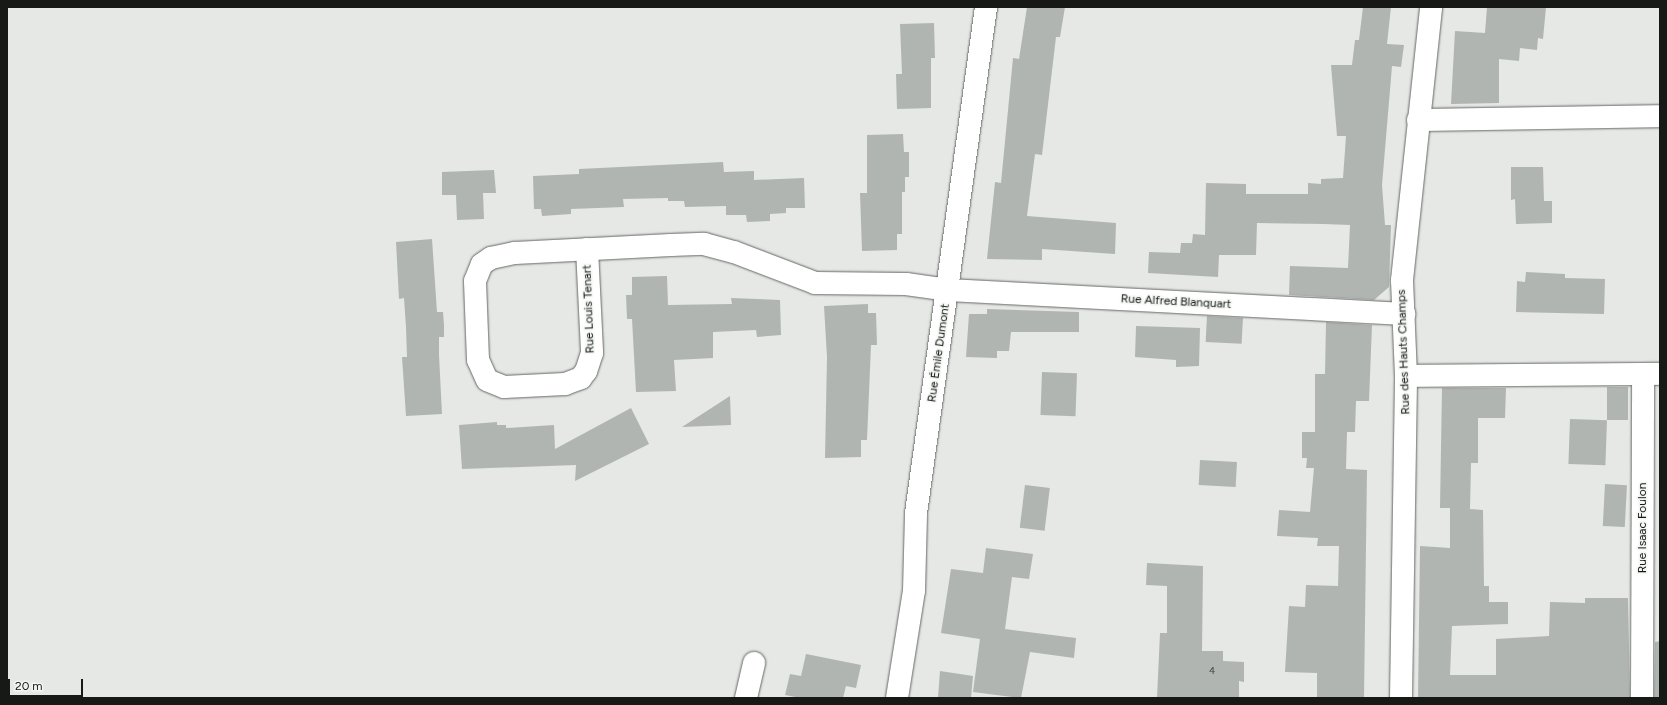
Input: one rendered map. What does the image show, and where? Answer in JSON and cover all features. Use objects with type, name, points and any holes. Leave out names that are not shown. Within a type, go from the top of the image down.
[{"type":"street","name":"Rue Émile Dumont","points":[[897,698],[914,591],[916,513],[986,7]]},
{"type":"street","name":"Rue des Hauts Champs","points":[[1401,698],[1406,376],[1402,260],[1431,7]]},
{"type":"street","points":[[1418,120],[1660,116]]},
{"type":"street","name":"Rue Louis Tenart","points":[[587,249],[592,353],[586,371],[581,378],[565,384],[504,387],[487,380],[478,360],[474,294],[475,281],[482,264],[501,254],[587,249],[704,244],[734,252],[815,283],[906,284],[948,290]]},
{"type":"street","name":"Rue Alfred Blanquart","points":[[948,290],[1404,314]]},
{"type":"street","points":[[1406,376],[1652,374]]},
{"type":"street","name":"Rue Isaac Foulon","points":[[1642,698],[1652,374]]},
{"type":"street","points":[[746,698],[754,663]]},
{"type":"building","points":[[1027,7],[1065,7],[1060,37],[1056,37],[1042,155],[1035,154],[1027,216],[1116,223],[1115,254],[1042,249],[1042,260],[987,259],[995,182],[1001,183],[1013,58],[1019,59]]},
{"type":"building","points":[[1363,7],[1391,7],[1387,44],[1404,45],[1401,67],[1392,66],[1382,185],[1385,225],[1391,225],[1389,287],[1374,300],[1289,295],[1290,266],[1348,268],[1350,225],[1257,223],[1256,255],[1219,255],[1218,277],[1148,273],[1149,252],[1180,253],[1181,243],[1192,243],[1193,234],[1205,235],[1206,183],[1246,184],[1246,194],[1308,194],[1308,183],[1321,184],[1321,179],[1343,178],[1346,136],[1337,136],[1331,65],[1352,65],[1355,40],[1359,40]]},
{"type":"building","points":[[1487,7],[1546,7],[1543,39],[1538,38],[1537,50],[1520,48],[1519,61],[1499,59],[1499,103],[1451,104],[1455,31],[1485,33]]},
{"type":"building","points":[[934,23],[935,58],[931,58],[931,108],[897,109],[896,74],[902,74],[900,24]]},
{"type":"building","points":[[903,134],[904,152],[909,152],[909,177],[905,177],[905,192],[902,192],[902,234],[897,234],[897,250],[862,251],[860,193],[867,193],[867,135]]},
{"type":"building","points":[[723,162],[724,172],[754,171],[754,180],[804,178],[805,208],[786,208],[786,213],[770,214],[770,221],[747,222],[746,215],[726,215],[726,206],[685,207],[684,201],[668,201],[668,198],[623,199],[624,207],[571,209],[571,214],[542,216],[541,209],[534,209],[533,176],[579,174],[579,169]]},
{"type":"building","points":[[1511,167],[1543,167],[1544,201],[1552,201],[1552,223],[1516,224],[1515,199],[1511,200]]},
{"type":"building","points":[[494,170],[496,193],[483,193],[484,219],[457,220],[456,195],[442,195],[442,172]]},
{"type":"building","points":[[432,239],[437,312],[443,312],[444,325],[444,337],[439,337],[442,414],[406,416],[402,357],[407,357],[406,327],[404,298],[399,299],[396,242]]},
{"type":"building","points":[[1526,272],[1565,274],[1565,278],[1605,279],[1604,314],[1516,312],[1517,281],[1525,282]]},
{"type":"building","points":[[667,276],[668,305],[732,304],[731,298],[780,300],[781,335],[757,337],[756,330],[713,332],[713,358],[674,360],[676,391],[636,392],[632,319],[627,319],[626,295],[632,295],[632,277]]},
{"type":"building","points":[[868,304],[868,313],[876,313],[877,345],[871,345],[867,440],[861,440],[861,457],[825,458],[827,357],[824,306]]},
{"type":"building","points":[[987,309],[1079,312],[1079,332],[1011,332],[1009,351],[997,351],[997,358],[966,357],[969,314],[987,314]]},
{"type":"building","points":[[1207,316],[1243,318],[1242,344],[1206,342]]},
{"type":"building","points":[[1326,322],[1372,325],[1369,401],[1356,401],[1355,432],[1347,432],[1346,469],[1367,470],[1364,698],[1317,698],[1317,673],[1285,672],[1289,606],[1305,607],[1306,585],[1338,586],[1339,546],[1317,546],[1318,538],[1277,536],[1279,510],[1310,512],[1314,468],[1306,468],[1307,458],[1302,458],[1302,432],[1315,432],[1315,374],[1325,374]]},
{"type":"building","points":[[1136,326],[1200,328],[1199,366],[1176,367],[1176,360],[1135,357]]},
{"type":"building","points":[[1042,372],[1077,373],[1075,416],[1040,415]]},
{"type":"building","points":[[1607,387],[1628,387],[1628,420],[1607,420]]},
{"type":"building","points":[[1442,388],[1506,388],[1505,418],[1478,418],[1478,463],[1471,463],[1470,509],[1483,510],[1484,586],[1489,586],[1489,602],[1508,602],[1508,624],[1452,626],[1450,675],[1496,675],[1496,639],[1549,636],[1550,602],[1585,603],[1585,598],[1628,598],[1630,698],[1418,698],[1420,546],[1450,548],[1450,508],[1440,508]]},
{"type":"building","points":[[730,396],[731,425],[682,427]]},
{"type":"building","points":[[631,408],[649,444],[575,481],[576,465],[462,469],[459,425],[497,422],[497,425],[506,425],[506,428],[554,425],[555,449]]},
{"type":"building","points":[[1570,419],[1607,420],[1605,465],[1568,464]]},
{"type":"building","points":[[1200,460],[1237,462],[1236,487],[1199,485]]},
{"type":"building","points":[[1605,484],[1627,485],[1625,527],[1603,526]]},
{"type":"building","points":[[1025,485],[1050,488],[1045,531],[1020,528]]},
{"type":"building","points":[[986,548],[1033,554],[1029,579],[1012,577],[1005,629],[1076,638],[1074,658],[1030,652],[1021,698],[973,692],[980,639],[941,633],[951,569],[983,573]]},
{"type":"building","points":[[1147,563],[1203,566],[1202,651],[1223,651],[1223,661],[1244,662],[1244,682],[1239,681],[1239,698],[1157,698],[1160,633],[1167,633],[1167,586],[1146,585]]},
{"type":"building","points":[[1660,641],[1660,698],[1654,698],[1655,642]]},
{"type":"building","points":[[806,654],[861,665],[856,688],[846,686],[843,698],[801,698],[785,695],[790,674],[801,676]]},
{"type":"building","points":[[940,671],[973,676],[971,698],[938,698]]}]
